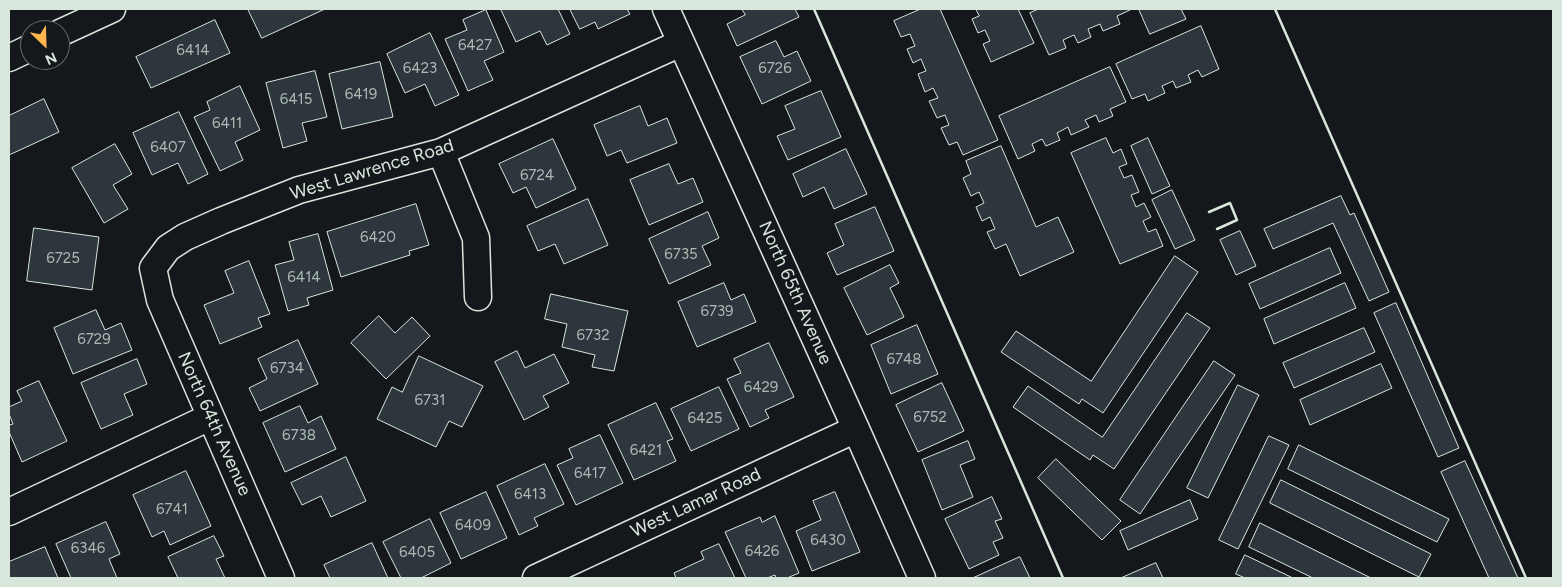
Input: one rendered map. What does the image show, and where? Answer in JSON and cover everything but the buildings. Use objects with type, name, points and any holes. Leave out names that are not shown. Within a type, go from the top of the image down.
[{"type":"street","points":[[70,28],[112,9]]},
{"type":"street","name":"North 65th Avenue","points":[[666,9],[922,578]]},
{"type":"street","name":"West Lawrence Road","points":[[153,268],[168,248],[185,237],[220,221],[298,190],[442,152],[681,43]]},
{"type":"street","points":[[442,152],[476,238],[478,297]]},
{"type":"street","name":"North 64th Avenue","points":[[153,268],[160,300],[281,578]]},
{"type":"street","points":[[9,512],[210,417]]},
{"type":"street","name":"West Lamar Road","points":[[536,578],[856,429]]},
{"type":"wall","points":[[814,9],[1063,578]]},
{"type":"wall","points":[[1275,9],[1526,578]]},
{"type":"wall","points":[[1209,212],[1230,203],[1237,220],[1217,229]]}]
